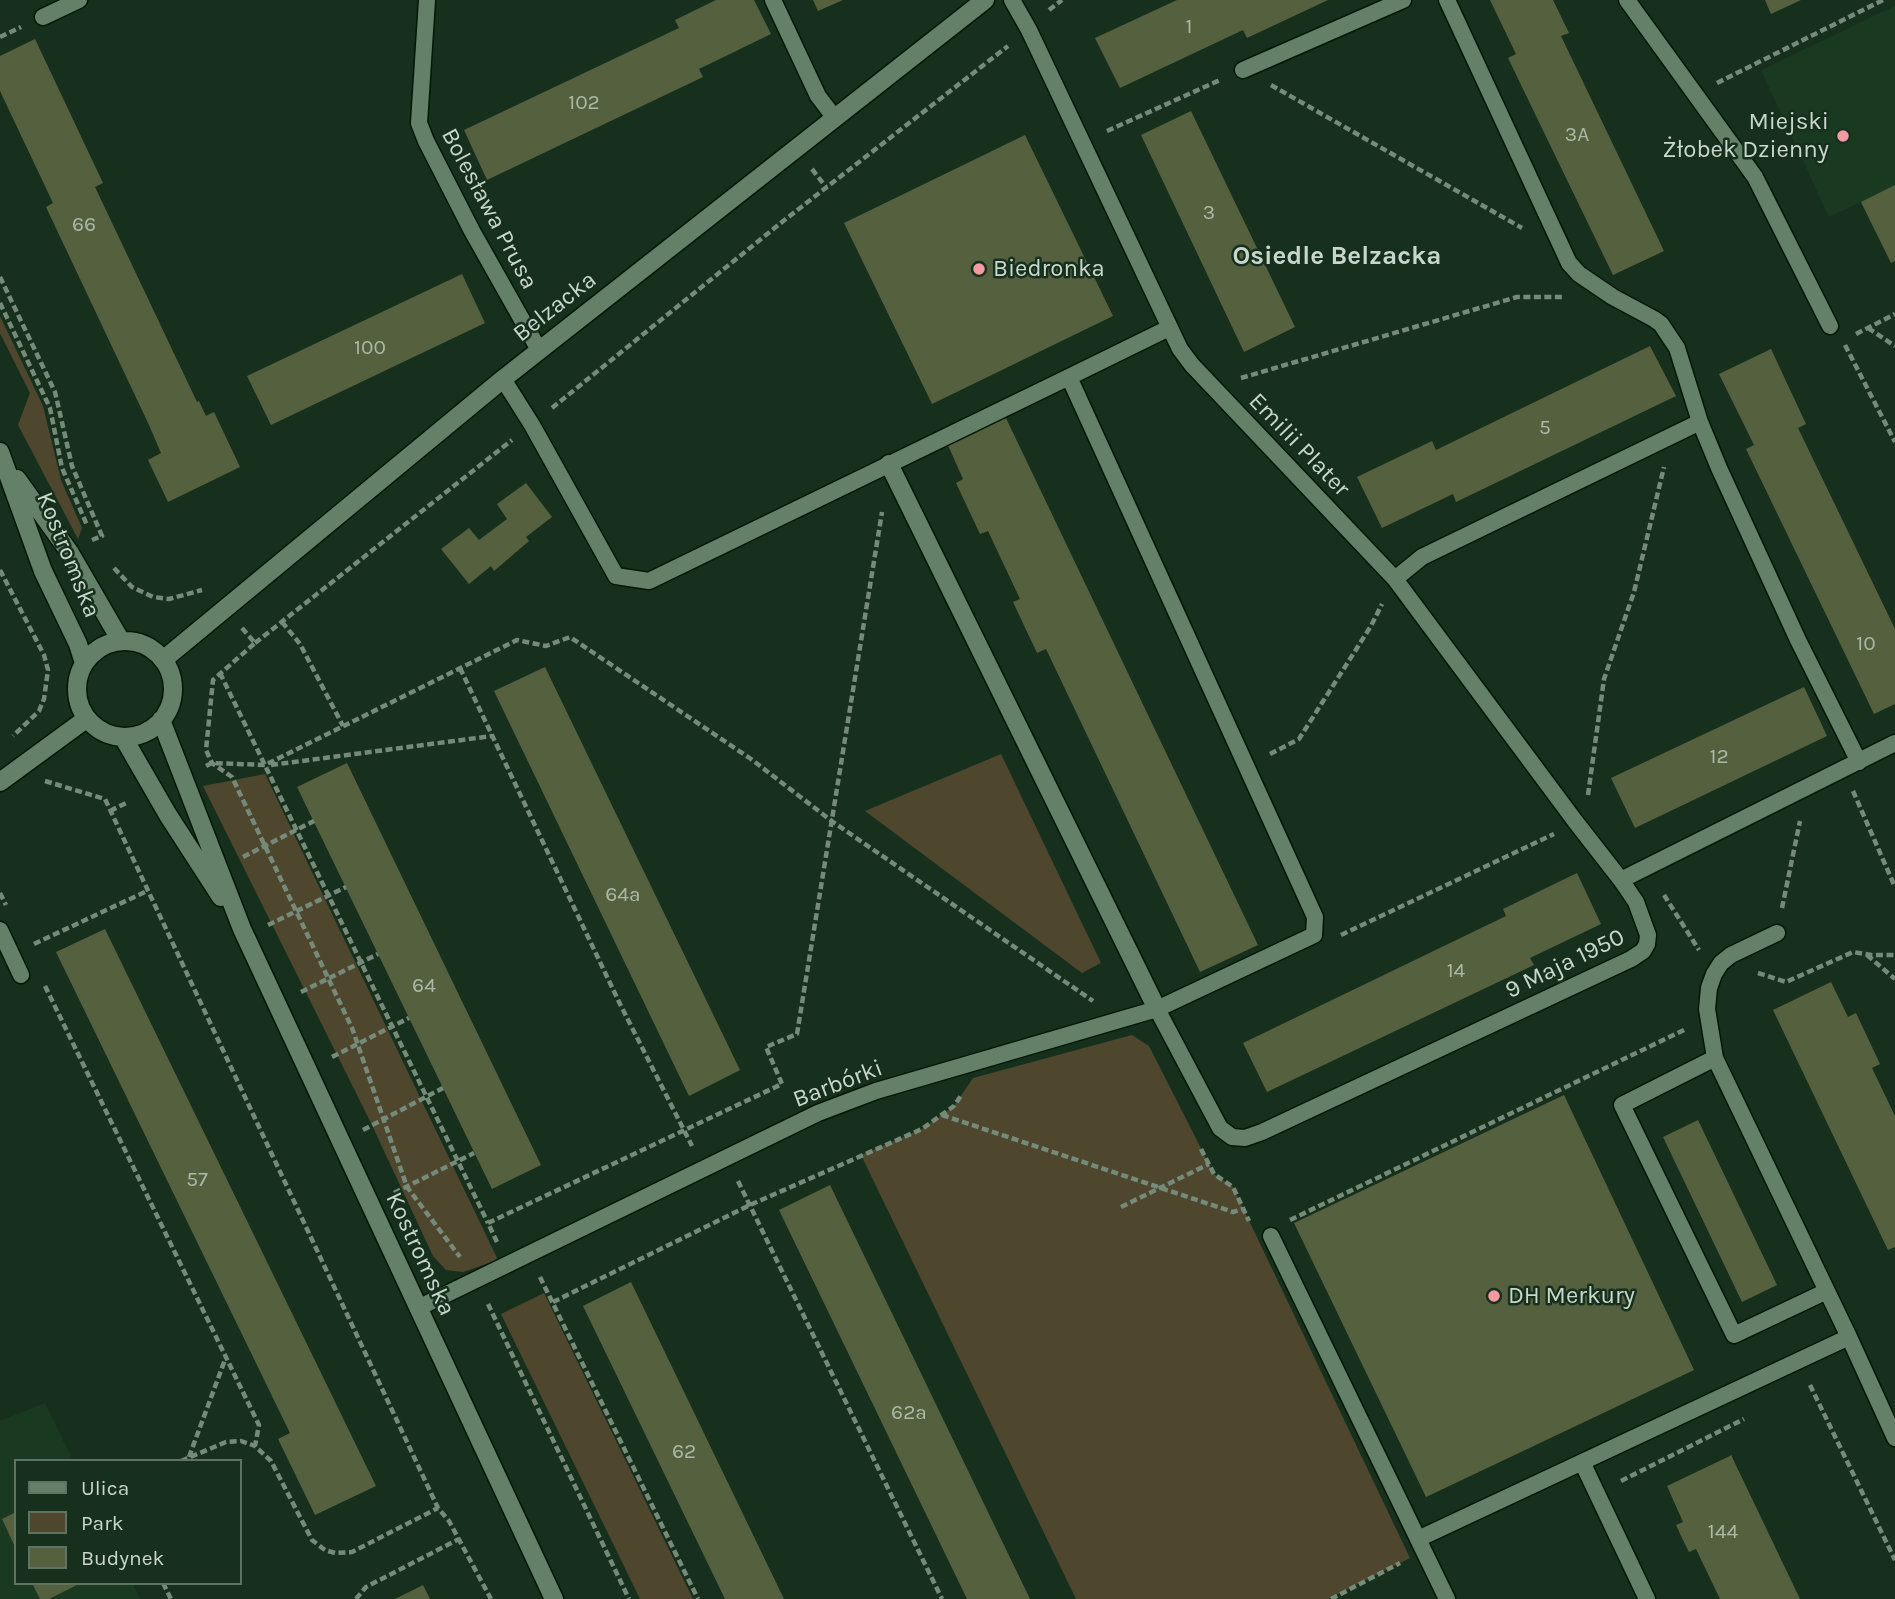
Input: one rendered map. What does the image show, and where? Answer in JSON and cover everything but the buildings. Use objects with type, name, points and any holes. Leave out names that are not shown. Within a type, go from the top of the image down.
[{"type":"street","name":"Belzacka","points":[[163,660],[539,350],[985,0]]},
{"type":"street","name":"Kostromska","points":[[3,459],[70,552],[121,642]]},
{"type":"street","name":"Kostromska","points":[[3,459],[43,570],[78,644],[84,663]]},
{"type":"street","points":[[889,464],[1157,1009]]},
{"type":"street","points":[[121,642],[144,645],[163,660],[172,680],[173,691],[168,712],[162,720],[144,733],[123,737],[103,732],[86,719],[77,697],[79,674],[84,663],[100,648],[121,642]]},
{"type":"street","points":[[0,782],[86,719]]},
{"type":"street","name":"Kostromska","points":[[162,720],[244,933],[554,1599]]},
{"type":"street","name":"Kostromska","points":[[123,737],[168,815],[244,933]]},
{"type":"lane","points":[[43,17],[79,0]]},
{"type":"lane","name":"Bolesława Prusa","points":[[427,0],[419,123],[472,231],[539,350]]},
{"type":"lane","points":[[773,0],[818,96],[834,117]]},
{"type":"lane","name":"Emilii Plater","points":[[1012,0],[1029,30],[1180,349],[1192,365],[1395,579],[1621,880]]},
{"type":"lane","points":[[1244,70],[1403,0]]},
{"type":"lane","points":[[1447,0],[1562,251],[1579,274],[1613,297],[1646,313],[1666,331],[1682,360],[1700,422],[1798,640],[1859,762]]},
{"type":"lane","points":[[1627,0],[1755,177],[1830,326]]},
{"type":"lane","points":[[503,379],[532,425],[616,576],[649,581],[1169,328]]},
{"type":"lane","points":[[1069,377],[1315,917],[1314,935]]},
{"type":"lane","points":[[1395,579],[1422,557],[1700,422]]},
{"type":"lane","points":[[1621,880],[1895,743]]},
{"type":"lane","name":"9 Maja 1950","points":[[1157,1009],[1220,1128],[1232,1136],[1245,1138],[1643,951],[1648,935],[1644,920],[1621,880]]},
{"type":"lane","points":[[0,930],[21,975]]},
{"type":"lane","points":[[1777,933],[1731,955],[1721,963],[1714,974],[1709,988],[1709,1018],[1715,1058],[1895,1438]]},
{"type":"lane","name":"Barbórki","points":[[418,1308],[818,1113],[876,1091],[1157,1009],[1314,935]]},
{"type":"lane","points":[[1715,1058],[1622,1105],[1734,1335],[1827,1291]]},
{"type":"lane","points":[[1276,1230],[1447,1599]]},
{"type":"lane","points":[[1418,1539],[1849,1337]]},
{"type":"lane","points":[[1582,1462],[1647,1599]]},
{"type":"path","points":[[629,1599],[475,1280],[407,1187],[358,1044],[328,978],[232,777],[212,763],[206,750],[213,680],[255,643],[532,425],[782,222],[1029,30],[1062,0]]},
{"type":"path","points":[[1694,94],[1883,0]]},
{"type":"path","points":[[1048,10],[1054,23]]},
{"type":"path","points":[[1081,144],[1244,70],[1562,251]]},
{"type":"path","points":[[0,277],[55,392],[72,466],[102,536],[93,539]]},
{"type":"path","points":[[1231,381],[1517,297],[1613,297]]},
{"type":"path","points":[[0,303],[50,408],[62,468],[99,548]]},
{"type":"path","points":[[1855,334],[1895,314]]},
{"type":"path","points":[[1868,328],[1895,346]]},
{"type":"path","points":[[1314,935],[1331,939],[1562,830],[1585,815],[1604,679],[1634,592],[1672,436]]},
{"type":"path","points":[[488,1223],[782,1084],[766,1047],[797,1034],[889,464]]},
{"type":"path","points":[[111,564],[132,587],[153,597],[182,597],[209,587],[255,643]]},
{"type":"path","points":[[0,570],[47,662],[44,699],[39,711],[12,736],[44,780],[105,799],[438,1508],[449,1521],[491,1599]]},
{"type":"path","points":[[1247,765],[1299,739],[1371,626],[1395,579]]},
{"type":"path","points":[[282,622],[300,644],[343,726]]},
{"type":"path","points":[[265,765],[517,640],[546,646],[570,637],[751,759],[833,822],[1121,1020]]},
{"type":"path","points":[[460,668],[620,1004],[704,1169]]},
{"type":"path","points":[[220,673],[507,1265]]},
{"type":"path","points":[[212,763],[265,765],[492,736]]},
{"type":"path","points":[[1842,794],[1853,789],[1895,887]]},
{"type":"path","points":[[1777,933],[1802,813],[1790,819]]},
{"type":"path","points":[[219,869],[314,821]]},
{"type":"path","points":[[1637,872],[1657,883],[1714,974]]},
{"type":"path","points":[[244,933],[296,912],[346,887]]},
{"type":"path","points":[[11,954],[147,891]]},
{"type":"path","points":[[0,893],[10,915]]},
{"type":"path","points":[[1749,974],[1760,973],[1786,982],[1853,952],[1895,955]]},
{"type":"path","points":[[277,1004],[378,954]]},
{"type":"path","points":[[1867,954],[1895,979]]},
{"type":"path","points":[[44,985],[259,1425],[255,1446]]},
{"type":"path","points":[[307,1069],[409,1018]]},
{"type":"path","points":[[1276,1230],[1709,1018]]},
{"type":"path","points":[[553,1302],[750,1205],[922,1129],[954,1106],[966,1087]]},
{"type":"path","points":[[341,1141],[443,1088]]},
{"type":"path","points":[[942,1114],[1233,1212],[1243,1209]]},
{"type":"path","points":[[1197,1140],[1214,1174],[1233,1187],[1252,1227]]},
{"type":"path","points":[[370,1205],[474,1153]]},
{"type":"path","points":[[726,1158],[942,1599]]},
{"type":"path","points":[[1121,1207],[1209,1164]]},
{"type":"path","points":[[529,1254],[698,1599]]},
{"type":"path","points":[[188,1457],[226,1357]]},
{"type":"path","points":[[1799,1392],[1811,1386],[1895,1560]]},
{"type":"path","points":[[1623,1492],[1621,1480],[1751,1415]]},
{"type":"path","points":[[184,1459],[226,1442],[241,1441],[255,1446],[271,1461],[312,1540],[325,1550],[335,1553],[352,1552],[438,1508]]},
{"type":"path","points":[[356,1599],[366,1587],[459,1539]]},
{"type":"path","points":[[1331,1599],[1410,1558]]},
{"type":"shaded area","name":"Miejski Żłobek Dzienny","points":[[1895,6],[1895,261],[1891,263],[1861,202],[1829,217],[1761,70]]},
{"type":"shaded area","points":[[45,1403],[72,1459],[14,1459],[14,1585],[134,1585],[140,1599],[0,1599],[0,1421]]},
{"type":"green space","points":[[0,316],[43,406],[61,480],[82,528],[78,539],[18,425],[30,393],[0,333]]},
{"type":"green space","points":[[1001,754],[1101,963],[1082,973],[865,811]]},
{"type":"green space","points":[[265,774],[498,1260],[463,1272],[446,1270],[433,1256],[370,1121],[203,786]]},
{"type":"green space","points":[[1132,1035],[1149,1046],[1214,1174],[1233,1187],[1410,1558],[1328,1599],[1076,1599],[861,1155],[922,1129],[954,1106],[973,1078]]},
{"type":"green space","points":[[544,1293],[693,1599],[640,1599],[501,1314]]},
{"type":"place","name":"Miejski Żłobek Dzienny","points":[[1843,136]]},
{"type":"place","name":"Biedronka","points":[[979,269]]},
{"type":"place","name":"DH Merkury","points":[[1494,1296]]},
{"type":"district","name":"Osiedle Belzacka","points":[[1337,257]]}]
